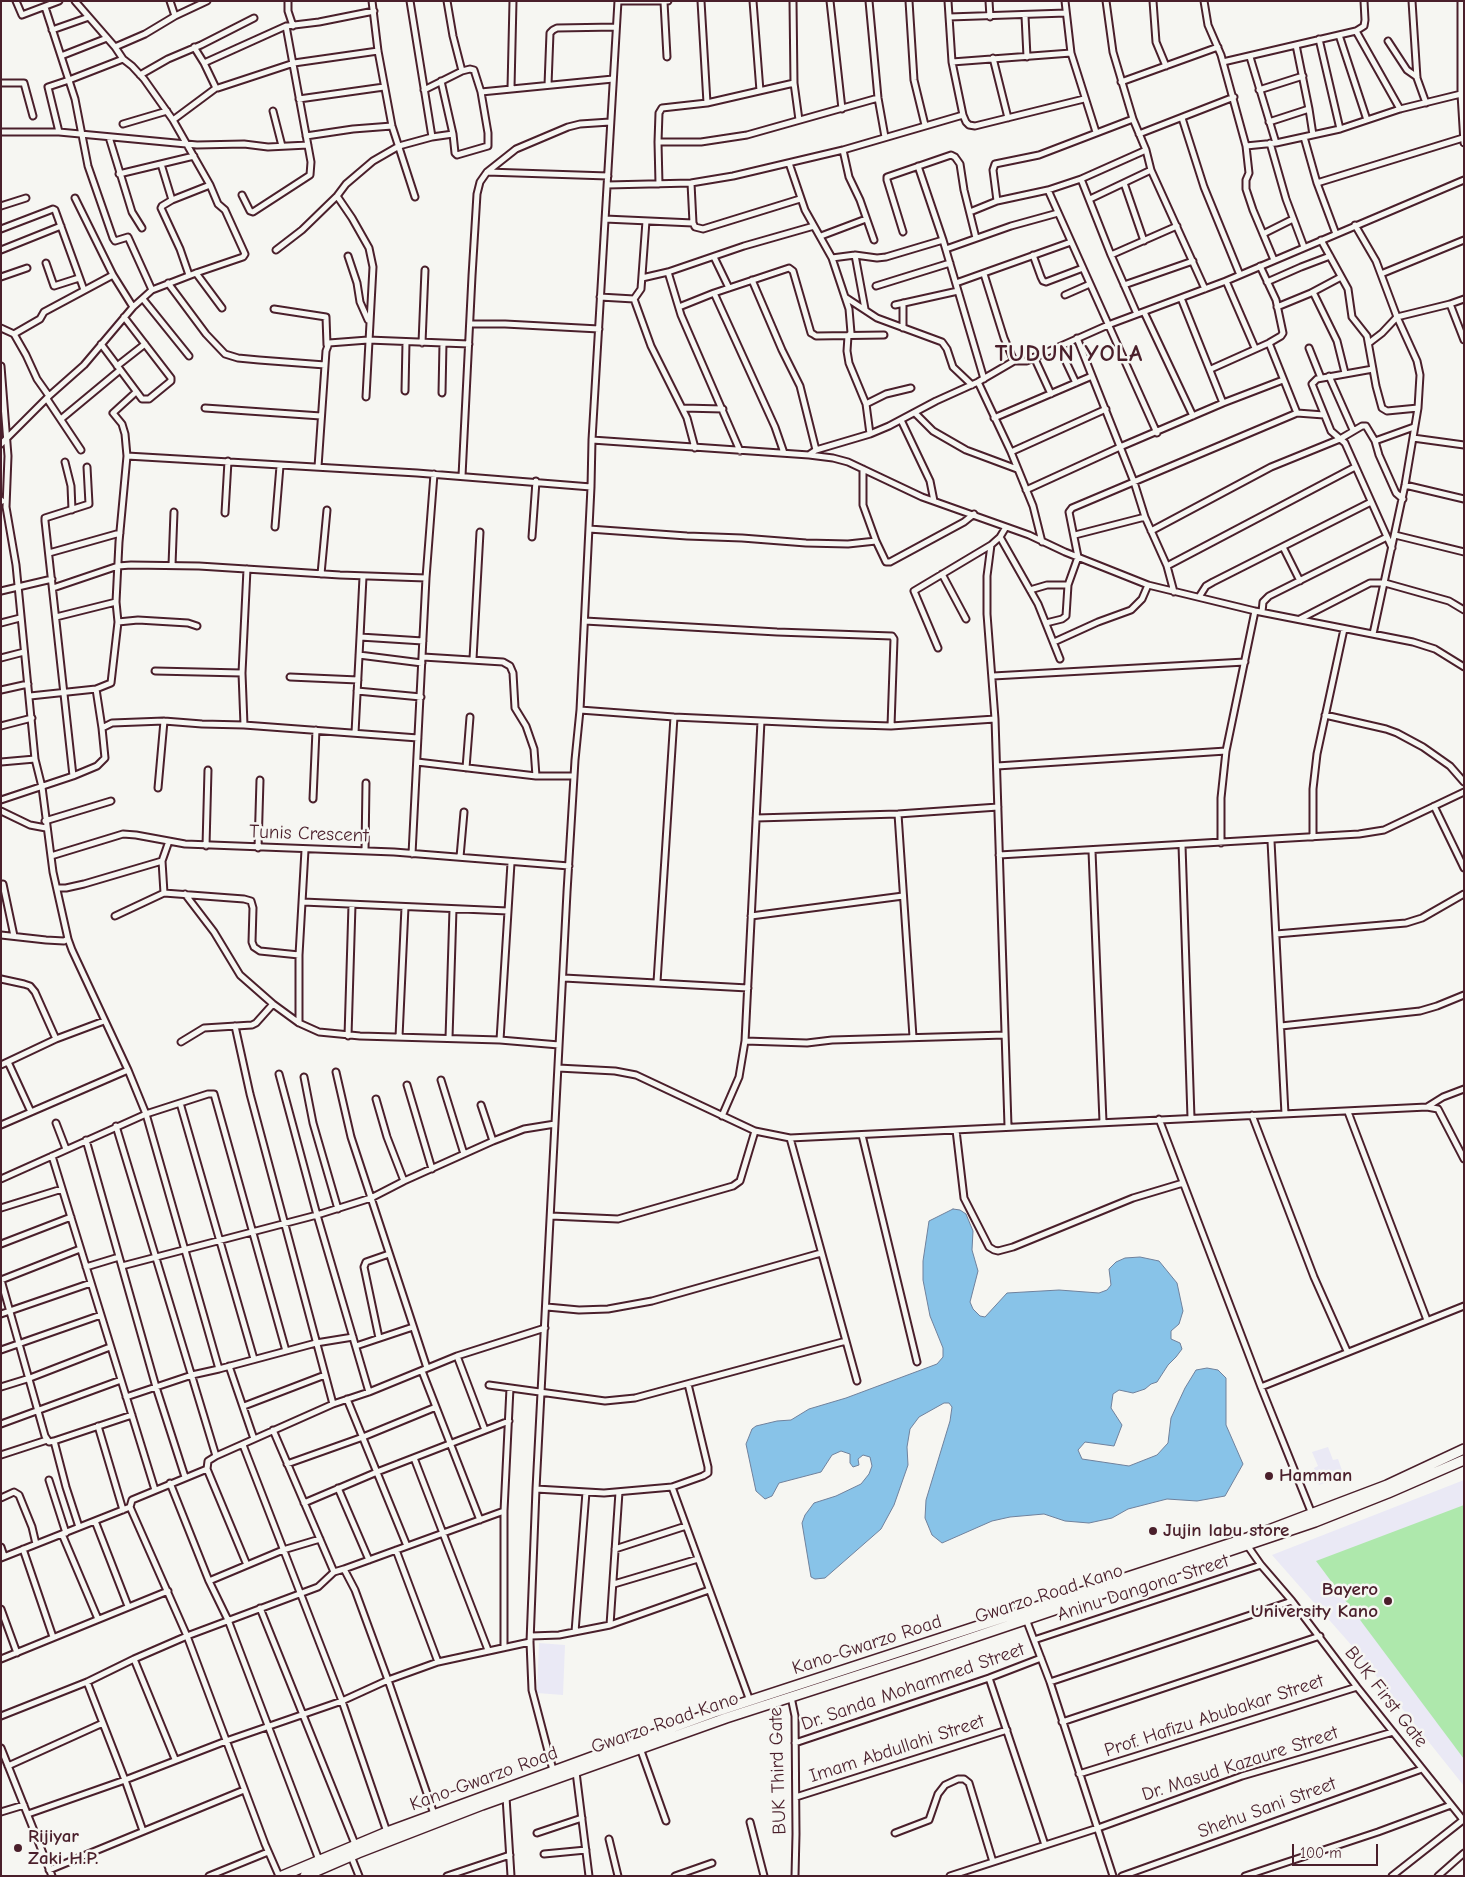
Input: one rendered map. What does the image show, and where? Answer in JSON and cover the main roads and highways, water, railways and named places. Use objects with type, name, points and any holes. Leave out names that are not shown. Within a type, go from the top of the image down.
[{"type":"main road","name":"Kano-Gwarzo Road","points":[[280,1876],[355,1844],[434,1814],[553,1770],[679,1730],[750,1701],[1241,1540],[1312,1514],[1356,1502],[1387,1485],[1464,1449]]},
{"type":"main road","name":"Gwarzo Road Kano","points":[[305,1876],[351,1856],[506,1796],[640,1748],[679,1730],[918,1656],[1247,1545],[1464,1460]]},
{"type":"water","points":[[953,1209],[960,1210],[966,1214],[973,1231],[972,1250],[978,1271],[970,1302],[973,1309],[980,1316],[985,1317],[1007,1293],[1059,1290],[1099,1293],[1107,1290],[1111,1285],[1109,1269],[1116,1262],[1125,1258],[1140,1257],[1159,1261],[1177,1283],[1183,1311],[1179,1324],[1171,1331],[1171,1339],[1180,1343],[1182,1349],[1157,1382],[1133,1393],[1119,1390],[1113,1394],[1111,1408],[1122,1425],[1114,1446],[1085,1442],[1078,1450],[1082,1459],[1129,1466],[1157,1455],[1168,1443],[1171,1418],[1196,1370],[1207,1368],[1218,1370],[1226,1378],[1226,1425],[1243,1464],[1225,1496],[1197,1501],[1167,1499],[1128,1509],[1112,1518],[1089,1523],[1065,1521],[1044,1514],[1010,1517],[992,1521],[942,1543],[932,1535],[925,1518],[926,1500],[950,1421],[952,1407],[949,1403],[944,1403],[919,1417],[910,1429],[907,1447],[908,1465],[894,1505],[881,1529],[825,1578],[815,1579],[811,1577],[802,1523],[805,1515],[814,1503],[836,1496],[861,1484],[869,1474],[872,1466],[870,1457],[863,1455],[858,1459],[859,1465],[853,1467],[850,1463],[850,1454],[841,1451],[832,1455],[821,1472],[779,1483],[772,1496],[765,1499],[756,1491],[746,1444],[752,1429],[756,1426],[791,1420],[809,1409],[846,1398],[937,1364],[943,1357],[943,1348],[930,1316],[923,1280],[923,1261],[929,1221]]},
{"type":"place","name":"Hamman","points":[[1269,1476]]},
{"type":"place","name":"Jujin labu store","points":[[1153,1531]]},
{"type":"place","name":"Bayero University Kano","points":[[1388,1601]]},
{"type":"place","name":"Rijiyar Zaki H.P.","points":[[18,1848]]},
{"type":"district","name":"TUDUN YOLA","points":[[1069,354]]}]
